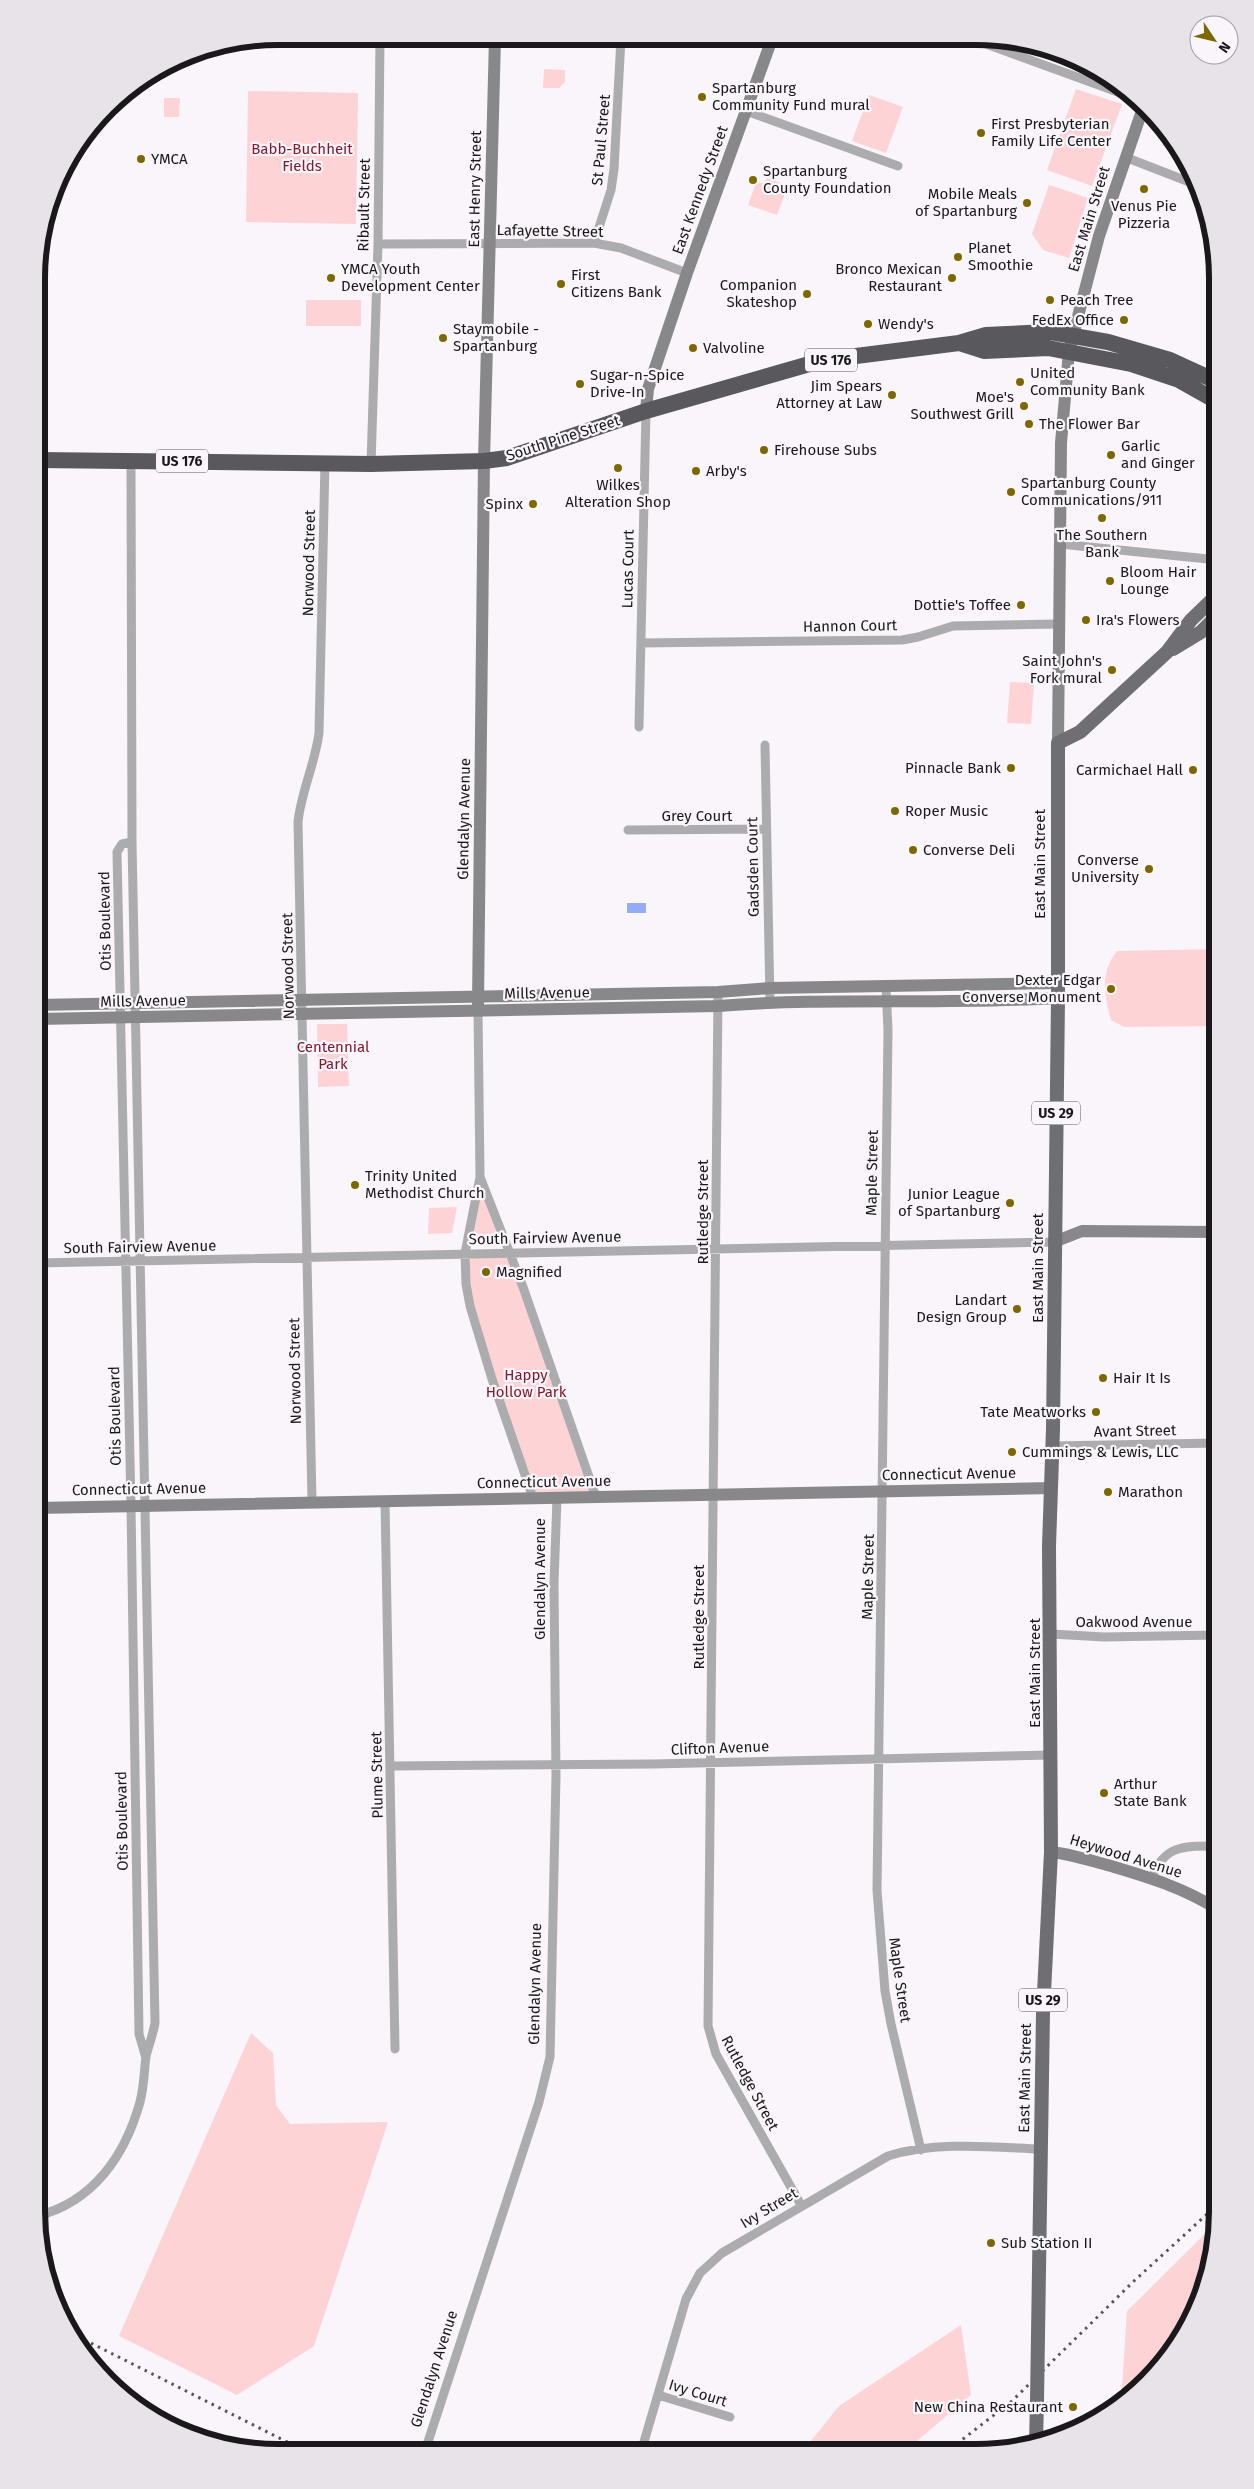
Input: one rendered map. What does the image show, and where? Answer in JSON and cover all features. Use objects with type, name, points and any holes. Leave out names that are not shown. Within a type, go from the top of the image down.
[{"type":"highway","name":"South Pine Street","points":[[45,460],[371,464],[507,458],[646,412],[806,365],[856,356],[959,343],[984,351],[1048,348],[1071,343]]},
{"type":"highway","points":[[1071,343],[1140,350],[1190,368],[1209,378]]},
{"type":"highway","name":"US 176","points":[[1071,343],[1179,380],[1209,397]]},
{"type":"main road","points":[[1058,743],[1080,732],[1167,652],[1191,620],[1209,603]]},
{"type":"main road","points":[[1167,652],[1201,632],[1209,624]]},
{"type":"main road","name":"East Main Street","points":[[1036,2436],[1043,2013],[1051,1852],[1049,1546],[1058,998],[1058,743]]},
{"type":"street","name":"Ribault Street","points":[[371,464],[378,244],[380,45]]},
{"type":"street","name":"East Henry Street","points":[[484,460],[495,45]]},
{"type":"street","name":"St Paul Street","points":[[594,243],[611,190],[614,169],[621,45]]},
{"type":"street","name":"East Kennedy Street","points":[[646,412],[648,389],[687,273],[770,45]]},
{"type":"street","points":[[992,45],[1112,89]]},
{"type":"street","points":[[746,111],[898,166]]},
{"type":"street","name":"East Main Street","points":[[1058,743],[1061,443],[1071,343],[1099,236],[1141,113]]},
{"type":"street","points":[[1125,157],[1188,181]]},
{"type":"street","name":"Lafayette Street","points":[[378,244],[594,243],[620,248],[687,273]]},
{"type":"street","name":"Lucas Court","points":[[639,727],[646,412]]},
{"type":"street","name":"Glendalyn Avenue","points":[[484,460],[478,997],[480,1177],[465,1253],[470,1306],[492,1379],[533,1498]]},
{"type":"street","name":"Otis Boulevard","points":[[45,2214],[66,2207],[80,2198],[105,2173],[116,2158],[138,2109],[143,2089],[146,2058],[155,2023],[132,842],[131,461]]},
{"type":"street","name":"Norwood Street","points":[[312,1502],[298,822],[301,801],[316,753],[319,733],[325,462]]},
{"type":"street","points":[[1060,544],[1179,558],[1209,559]]},
{"type":"street","name":"Hannon Court","points":[[641,643],[902,640],[953,626],[1058,624]]},
{"type":"street","name":"Gadsden Court","points":[[765,744],[770,1002]]},
{"type":"street","name":"Grey Court","points":[[628,830],[766,830]]},
{"type":"street","name":"Otis Boulevard","points":[[132,842],[122,844],[117,852],[131,1506],[139,2034],[146,2058]]},
{"type":"street","name":"Mills Avenue","points":[[45,1005],[718,992],[770,988],[1057,982]]},
{"type":"street","name":"Maple Street","points":[[886,987],[878,1890],[881,1957],[891,2024],[921,2150]]},
{"type":"street","name":"Rutledge Street","points":[[718,992],[709,2034],[716,2054],[801,2205]]},
{"type":"street","name":"Mills Avenue","points":[[45,1019],[718,1006],[770,1002],[1005,1001],[1058,998]]},
{"type":"street","name":"Glendalyn Avenue","points":[[480,1177],[510,1252],[596,1497]]},
{"type":"street","points":[[1054,1242],[1082,1231],[1209,1232]]},
{"type":"street","name":"South Fairview Avenue","points":[[45,1263],[510,1252],[885,1247],[1054,1242]]},
{"type":"street","name":"Avant Street","points":[[1052,1446],[1209,1443]]},
{"type":"street","name":"Connecticut Avenue","points":[[45,1508],[1051,1488]]},
{"type":"street","name":"Glendalyn Avenue","points":[[427,2444],[539,2102],[550,2057],[555,1765],[554,1583],[557,1498]]},
{"type":"street","name":"Plume Street","points":[[385,1501],[395,2049]]},
{"type":"street","name":"Oakwood Avenue","points":[[1051,1634],[1104,1637],[1209,1635]]},
{"type":"street","name":"Clifton Avenue","points":[[391,1766],[555,1765],[1051,1755]]},
{"type":"street","points":[[1152,1878],[1160,1860],[1168,1853],[1186,1846],[1209,1846]]},
{"type":"street","name":"Heywood Avenue","points":[[1051,1852],[1067,1854],[1152,1878],[1180,1889],[1209,1905]]},
{"type":"street","name":"Ivy Street","points":[[643,2444],[686,2300],[700,2273],[722,2253],[883,2158],[899,2152],[972,2147],[1040,2149]]},
{"type":"street","name":"Ivy Court","points":[[658,2395],[730,2417]]},
{"type":"green space","points":[[544,69],[565,70],[565,82],[559,88],[543,88]]},
{"type":"green space","points":[[1076,89],[1122,104],[1092,186],[1047,170]]},
{"type":"green space","name":"Babb-Buchheit Fields","points":[[248,91],[358,93],[356,224],[246,222]]},
{"type":"green space","points":[[869,95],[903,107],[886,153],[852,141]]},
{"type":"green space","points":[[164,98],[180,98],[179,117],[164,117]]},
{"type":"green space","points":[[767,178],[788,186],[777,215],[748,205],[756,183],[764,183]]},
{"type":"green space","points":[[1049,185],[1088,198],[1069,258],[1043,250],[1032,234]]},
{"type":"green space","points":[[306,300],[361,300],[361,326],[306,326]]},
{"type":"green space","points":[[1010,682],[1034,683],[1031,724],[1007,723]]},
{"type":"green space","points":[[1209,949],[1209,1026],[1124,1027],[1111,1020],[1105,984],[1108,967],[1117,951]]},
{"type":"green space","name":"Centennial Park","points":[[317,1024],[347,1024],[349,1086],[318,1087]]},
{"type":"green space","points":[[483,1196],[494,1220],[496,1232],[491,1243],[483,1243],[477,1239],[475,1234],[475,1219],[480,1197]]},
{"type":"green space","points":[[457,1207],[452,1233],[428,1234],[429,1208]]},
{"type":"green space","name":"Happy Hollow Park","points":[[510,1252],[596,1497],[533,1498],[470,1306],[465,1253]]},
{"type":"green space","points":[[251,2033],[273,2053],[276,2105],[290,2124],[388,2122],[314,2346],[237,2395],[119,2336]]},
{"type":"green space","points":[[1208,2230],[1205,2257],[1197,2286],[1178,2328],[1151,2365],[1122,2393],[1127,2311]]},
{"type":"green space","points":[[961,2325],[971,2395],[914,2444],[808,2444],[839,2406]]},
{"type":"water","points":[[627,903],[646,903],[646,913],[627,913]]},
{"type":"railway","points":[[957,2444],[1012,2401],[1134,2281],[1209,2212]]},
{"type":"railway","points":[[83,2339],[291,2444]]},
{"type":"place","name":"Spartanburg Community Fund mural","points":[[702,97]]},
{"type":"place","name":"First Presbyterian Family Life Center","points":[[981,133]]},
{"type":"place","name":"YMCA","points":[[141,159]]},
{"type":"place","name":"Spartanburg County Foundation","points":[[753,180]]},
{"type":"place","name":"Venus Pie Pizzeria","points":[[1144,189]]},
{"type":"place","name":"Mobile Meals of Spartanburg","points":[[1027,203]]},
{"type":"place","name":"Planet Smoothie","points":[[958,257]]},
{"type":"place","name":"YMCA Youth Development Center","points":[[331,278]]},
{"type":"place","name":"Bronco Mexican Restaurant","points":[[952,278]]},
{"type":"place","name":"First Citizens Bank","points":[[561,284]]},
{"type":"place","name":"Companion Skateshop","points":[[807,294]]},
{"type":"place","name":"Peach Tree","points":[[1050,300]]},
{"type":"place","name":"FedEx Office","points":[[1124,320]]},
{"type":"place","name":"Wendy's","points":[[868,324]]},
{"type":"place","name":"Staymobile - Spartanburg","points":[[443,338]]},
{"type":"place","name":"Valvoline","points":[[693,348]]},
{"type":"place","name":"United Community Bank","points":[[1020,382]]},
{"type":"place","name":"Sugar-n-Spice Drive-In","points":[[580,384]]},
{"type":"place","name":"Jim Spears Attorney at Law","points":[[892,395]]},
{"type":"place","name":"Moe's Southwest Grill","points":[[1024,406]]},
{"type":"place","name":"The Flower Bar","points":[[1029,424]]},
{"type":"place","name":"Firehouse Subs","points":[[764,450]]},
{"type":"place","name":"Garlic and Ginger","points":[[1111,455]]},
{"type":"place","name":"Wilkes Alteration Shop","points":[[618,468]]},
{"type":"place","name":"Arby's","points":[[696,471]]},
{"type":"place","name":"Spartanburg County Communications/911","points":[[1011,492]]},
{"type":"place","name":"Spinx","points":[[533,504]]},
{"type":"place","name":"The Southern Bank","points":[[1102,518]]},
{"type":"place","name":"Bloom Hair Lounge","points":[[1110,581]]},
{"type":"place","name":"Dottie's Toffee","points":[[1021,605]]},
{"type":"place","name":"Ira's Flowers","points":[[1086,620]]},
{"type":"place","name":"Saint John's Fork mural","points":[[1112,670]]},
{"type":"place","name":"Pinnacle Bank","points":[[1011,768]]},
{"type":"place","name":"Carmichael Hall","points":[[1193,770]]},
{"type":"place","name":"Roper Music","points":[[895,811]]},
{"type":"place","name":"Converse Deli","points":[[913,850]]},
{"type":"place","name":"Converse University","points":[[1149,869]]},
{"type":"place","name":"Dexter Edgar Converse Monument","points":[[1111,989]]},
{"type":"place","name":"Trinity United Methodist Church","points":[[355,1185]]},
{"type":"place","name":"Junior League of Spartanburg","points":[[1010,1203]]},
{"type":"place","name":"Magnified","points":[[486,1272]]},
{"type":"place","name":"Landart Design Group","points":[[1017,1309]]},
{"type":"place","name":"Hair It Is","points":[[1103,1378]]},
{"type":"place","name":"Tate Meatworks","points":[[1096,1412]]},
{"type":"place","name":"Cummings & Lewis, LLC","points":[[1012,1452]]},
{"type":"place","name":"Marathon","points":[[1108,1492]]},
{"type":"place","name":"Arthur State Bank","points":[[1104,1793]]},
{"type":"place","name":"Sub Station II","points":[[991,2243]]},
{"type":"place","name":"New China Restaurant","points":[[1073,2407]]}]
